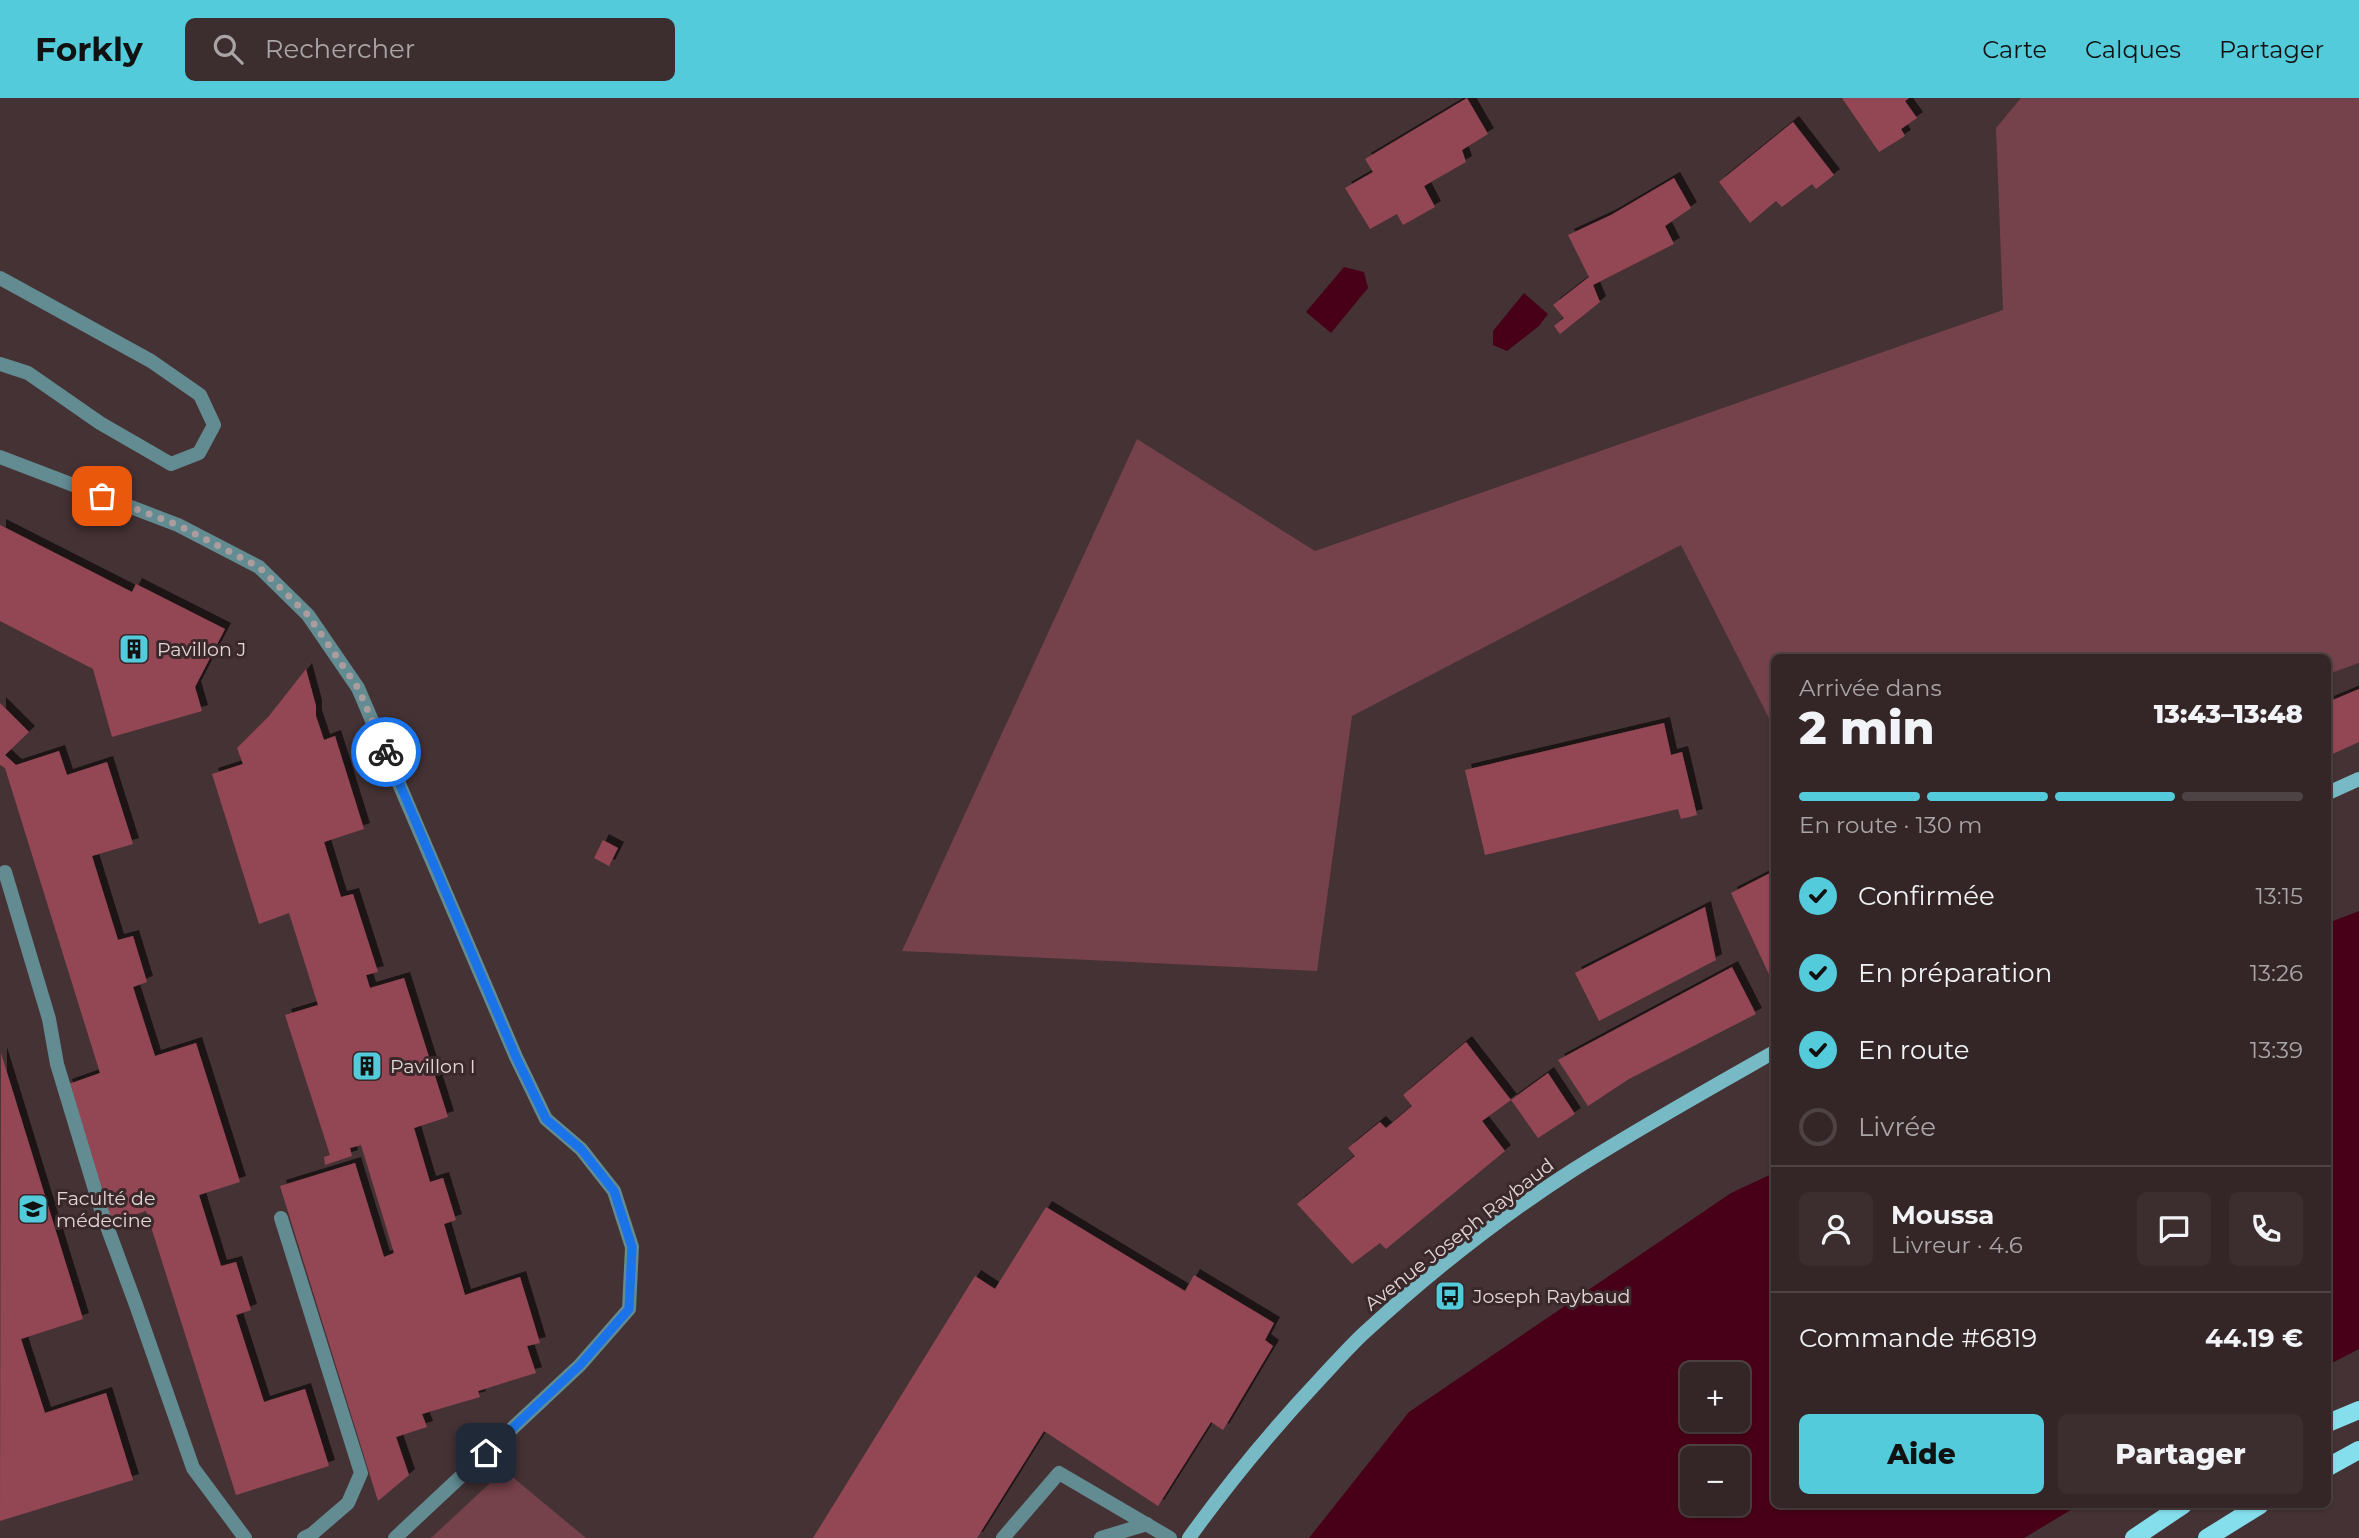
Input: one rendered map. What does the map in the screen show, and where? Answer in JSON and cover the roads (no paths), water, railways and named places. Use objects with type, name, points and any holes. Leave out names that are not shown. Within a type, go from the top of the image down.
[{"type":"main road","points":[[2331,792],[2359,779]]},
{"type":"main road","name":"Avenue Joseph Raybaud","points":[[1189,1538],[1229,1483],[1292,1409],[1362,1334],[1416,1287],[1494,1226],[1572,1171],[1661,1116],[1771,1054]]},
{"type":"main road","points":[[2331,1422],[2359,1410]]},
{"type":"main road","points":[[2331,1464],[2359,1450]]},
{"type":"main road","points":[[2134,1538],[2179,1508]]},
{"type":"main road","points":[[2207,1538],[2255,1508]]},
{"type":"lane","points":[[0,278],[152,362],[200,395],[214,425],[199,453],[171,464],[100,423],[28,373],[0,365]]},
{"type":"lane","points":[[0,457],[178,525],[259,567],[308,615],[358,688],[516,1057],[546,1119],[581,1149],[614,1191],[632,1247],[629,1309],[580,1365],[395,1538]]},
{"type":"lane","points":[[5,872],[50,1019],[57,1064],[102,1213],[193,1468],[245,1538]]},
{"type":"lane","points":[[281,1218],[361,1473],[348,1503],[304,1538]]},
{"type":"lane","points":[[1003,1538],[1059,1473],[1170,1538]]},
{"type":"lane","points":[[1101,1538],[1147,1524]]},
{"type":"place","name":"Pavillon J","points":[[134,649]]},
{"type":"place","name":"Pavillon I","points":[[367,1066]]},
{"type":"place","name":"Faculté de médecine","points":[[33,1209]]},
{"type":"place","name":"Joseph Raybaud","points":[[1450,1296]]}]
